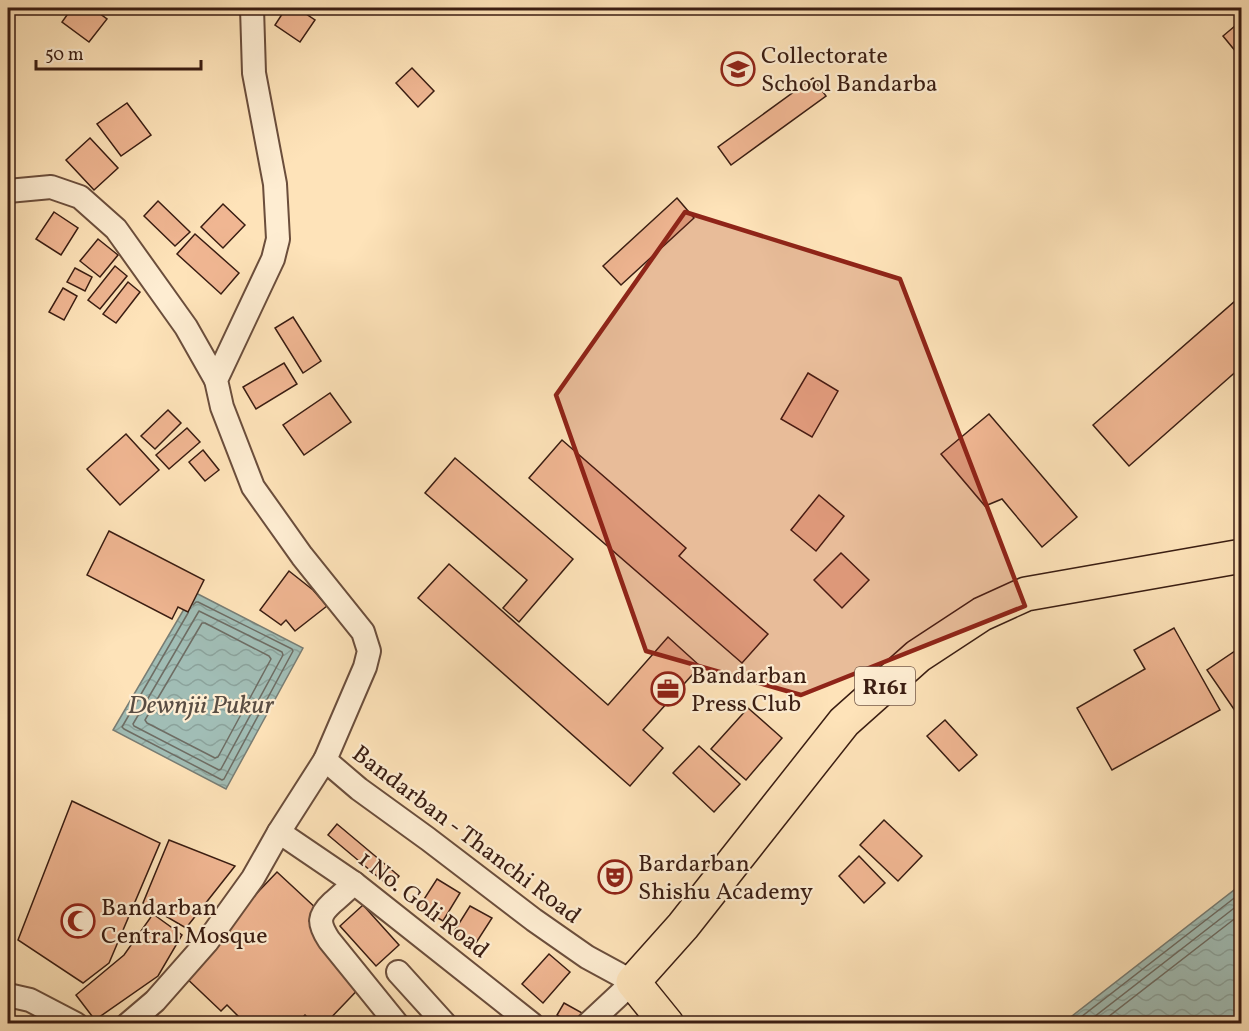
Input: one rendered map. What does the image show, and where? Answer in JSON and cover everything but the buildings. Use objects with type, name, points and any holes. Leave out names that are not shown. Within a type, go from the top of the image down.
[{"type":"main road","name":"R161","points":[[633,982],[683,926],[844,722],[918,656],[982,614],[1026,594],[1242,556]]},
{"type":"main road","points":[[633,982],[667,1023]]},
{"type":"street","points":[[216,380],[273,259],[278,239],[275,184],[254,73],[252,8]]},
{"type":"street","name":"Bandarban - Thanchi Road","points":[[8,190],[51,188],[80,197],[116,229],[186,327],[216,380],[222,407],[254,487],[302,556],[363,632],[369,651],[325,760],[359,789],[534,920],[587,957],[633,982]]},
{"type":"street","points":[[129,1023],[155,1001],[207,942],[253,878],[325,760]]},
{"type":"street","name":"1 No. Goli Road","points":[[279,832],[354,883],[532,1023]]},
{"type":"street","points":[[354,883],[323,912],[322,929],[397,1023]]},
{"type":"street","points":[[398,972],[445,1023]]},
{"type":"street","points":[[588,1023],[633,982]]},
{"type":"street","points":[[8,995],[30,1000],[76,1023]]},
{"type":"highlighted area","points":[[685,212],[900,279],[1025,606],[801,695],[646,651],[556,395]]},
{"type":"water","name":"Dewnjii Pukur","points":[[194,592],[303,648],[226,789],[113,730]]},
{"type":"water","points":[[1241,886],[1241,1023],[1063,1023],[1238,887]]},
{"type":"place","name":"Collectorate School Bandarba","points":[[738,69]]},
{"type":"place","name":"Bandarban Press Club","points":[[668,689]]},
{"type":"place","name":"Bardarban Shishu Academy","points":[[615,877]]},
{"type":"place","name":"Bandarban Central Mosque","points":[[78,921]]}]
